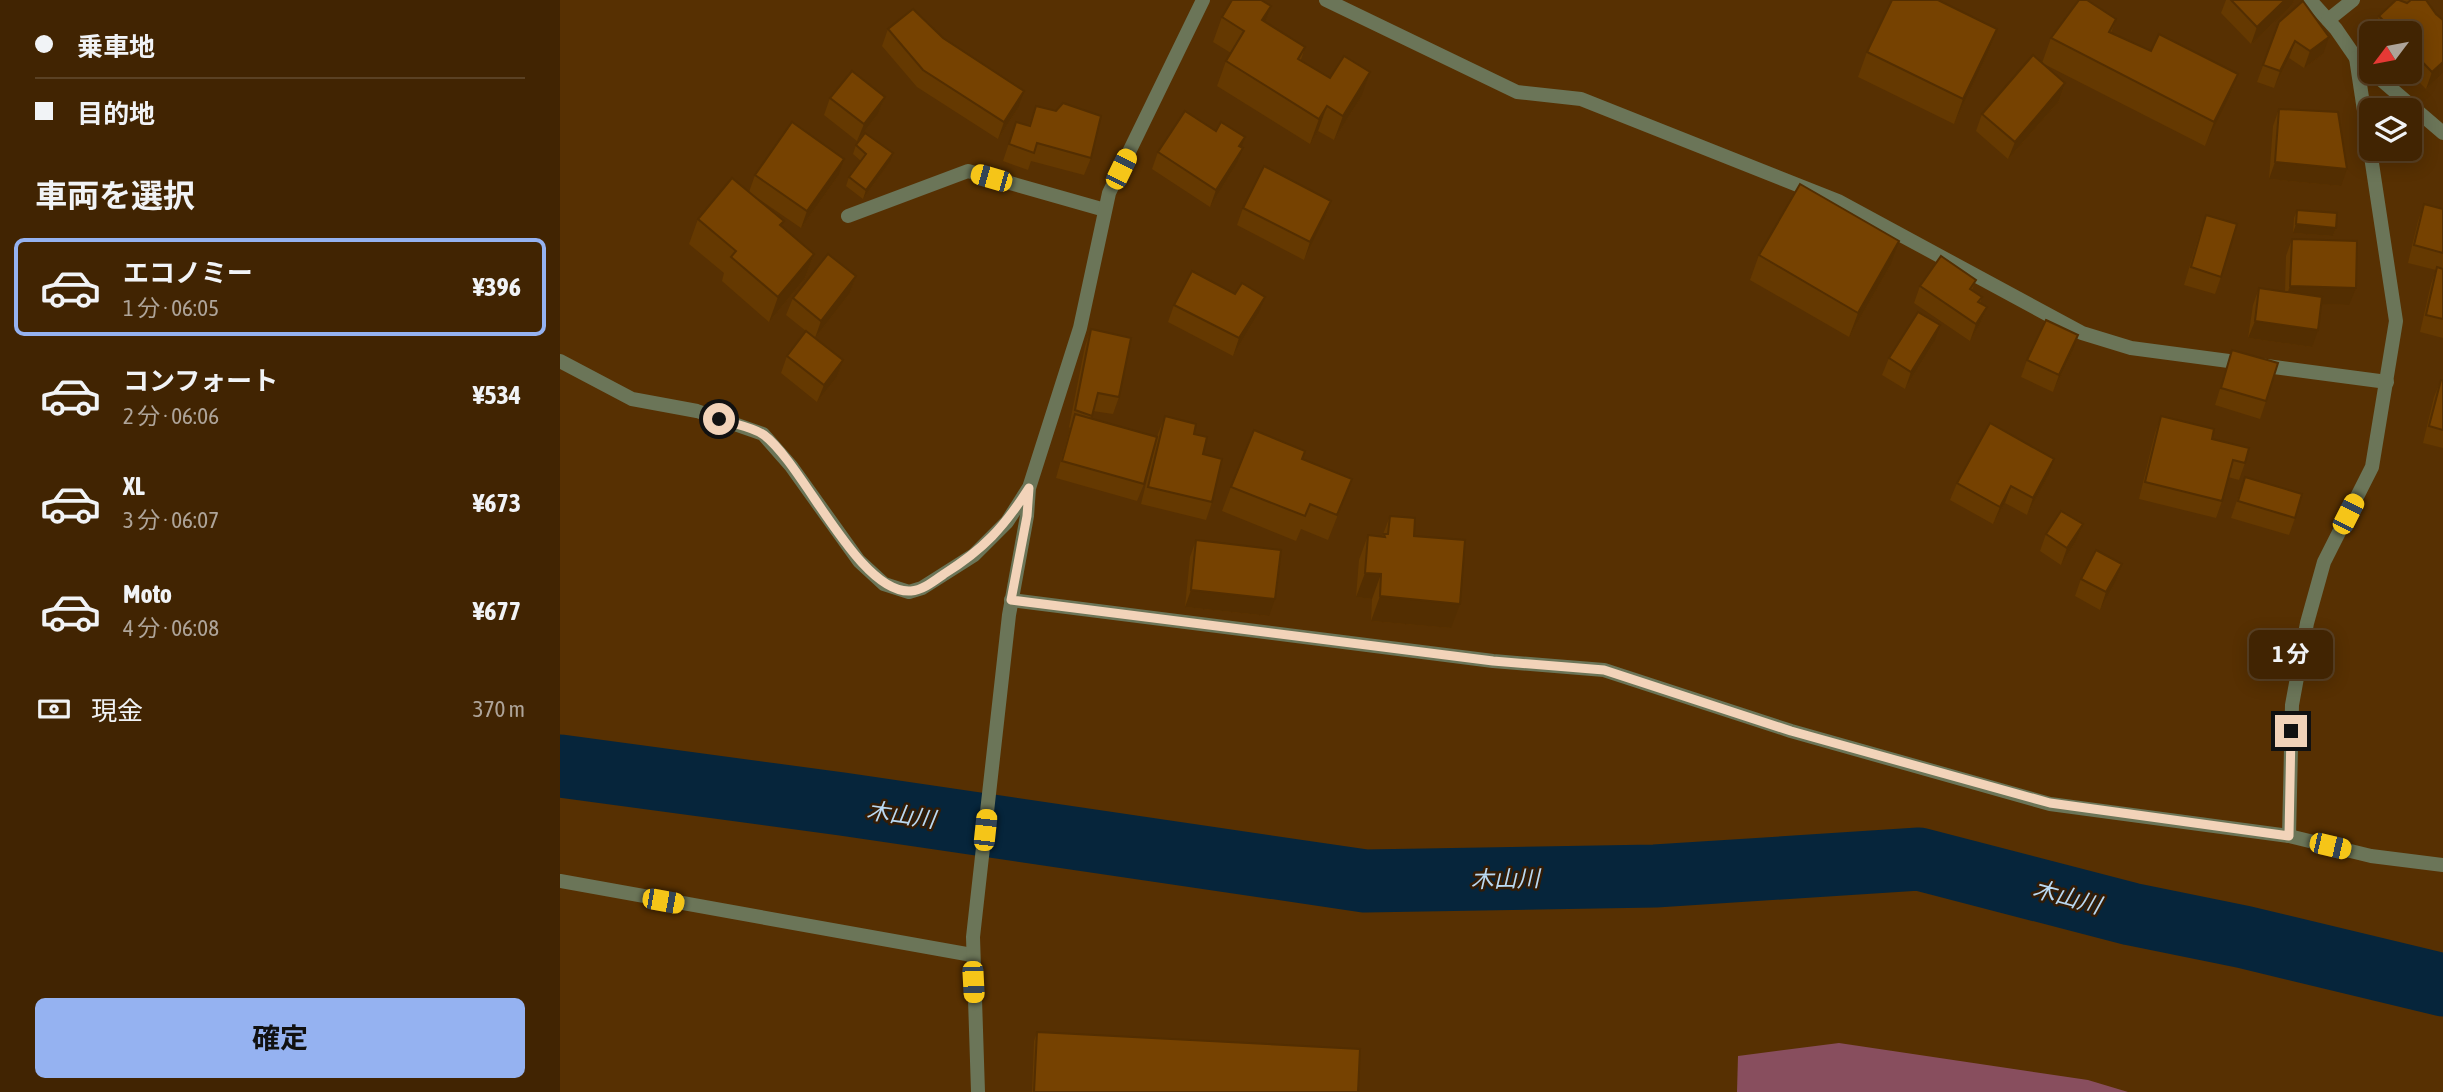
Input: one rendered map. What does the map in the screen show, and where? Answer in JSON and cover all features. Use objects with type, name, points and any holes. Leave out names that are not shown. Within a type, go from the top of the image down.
[{"type":"street","points":[[978,1092],[973,937],[1010,608],[1027,516],[1029,488],[1080,328],[1109,192],[1203,0]]},
{"type":"street","points":[[1326,0],[1517,92],[1581,99],[1838,201],[2082,333],[2131,348],[2388,382]]},
{"type":"street","points":[[2309,0],[2359,61]]},
{"type":"street","points":[[2328,20],[2353,0]]},
{"type":"street","points":[[2289,836],[2292,705],[2306,624],[2324,562],[2372,467],[2396,321],[2356,58]]},
{"type":"street","points":[[2386,84],[2443,133]]},
{"type":"street","points":[[848,216],[968,171],[1105,210]]},
{"type":"street","points":[[560,361],[632,399],[697,411],[764,434],[791,466],[859,561],[884,584],[909,592],[922,588],[974,555],[1007,522],[1029,488]]},
{"type":"street","points":[[1010,608],[1493,661],[1604,670],[1791,731],[2050,803],[2289,836],[2371,856],[2443,865]]},
{"type":"street","points":[[560,881],[972,955]]},
{"type":"shaded area","points":[[1839,1043],[2088,1080],[2128,1092],[1737,1092],[1738,1056]]},
{"type":"building","points":[[1232,0],[1261,0],[1271,6],[1262,20],[1305,47],[1298,59],[1330,78],[1344,56],[1370,72],[1343,116],[1327,106],[1319,119],[1226,61],[1244,31],[1222,17]]},
{"type":"building","points":[[1892,0],[1938,0],[1997,29],[1963,99],[1867,52]]},
{"type":"building","points":[[2079,0],[2087,0],[2116,19],[2109,32],[2151,51],[2159,34],[2238,74],[2214,122],[2051,38]]},
{"type":"building","points":[[2231,0],[2285,0],[2257,27]]},
{"type":"building","points":[[2396,0],[2407,3],[2411,0],[2426,0],[2443,20],[2443,62],[2432,72],[2422,62],[2422,21],[2384,21],[2379,16]]},
{"type":"building","points":[[2303,1],[2329,37],[2310,51],[2295,41],[2280,71],[2263,65],[2279,22]]},
{"type":"building","points":[[913,9],[943,38],[1024,91],[1004,122],[923,70],[888,29]]},
{"type":"building","points":[[2033,55],[2065,83],[2015,142],[1982,114]]},
{"type":"building","points":[[852,71],[885,97],[864,124],[830,98]]},
{"type":"building","points":[[1063,103],[1101,116],[1091,158],[1037,143],[1034,153],[1009,144],[1016,122],[1030,126],[1036,106],[1056,111]]},
{"type":"building","points":[[2279,109],[2338,112],[2347,169],[2275,162]]},
{"type":"building","points":[[1185,111],[1216,131],[1221,122],[1245,137],[1239,146],[1243,148],[1216,190],[1158,152]]},
{"type":"building","points":[[792,122],[844,159],[807,211],[755,175]]},
{"type":"building","points":[[865,133],[893,153],[866,190],[849,177],[866,154],[856,145]]},
{"type":"building","points":[[1264,166],[1331,201],[1310,242],[1243,208]]},
{"type":"building","points":[[732,178],[784,221],[780,225],[814,254],[778,297],[731,257],[736,251],[698,219]]},
{"type":"building","points":[[1800,184],[1899,241],[1858,313],[1759,255]]},
{"type":"building","points":[[2424,204],[2443,209],[2443,253],[2414,245]]},
{"type":"building","points":[[2297,210],[2337,213],[2336,228],[2296,224]]},
{"type":"building","points":[[2206,215],[2237,224],[2221,277],[2191,267]]},
{"type":"building","points":[[2292,239],[2357,241],[2356,288],[2290,286]]},
{"type":"building","points":[[828,254],[856,276],[821,321],[793,298]]},
{"type":"building","points":[[1941,256],[1976,280],[1970,289],[1982,297],[1978,302],[1987,307],[1976,324],[1920,286]]},
{"type":"building","points":[[2437,267],[2443,269],[2443,319],[2426,315]]},
{"type":"building","points":[[1192,271],[1235,294],[1242,283],[1265,297],[1239,338],[1174,305]]},
{"type":"building","points":[[2259,288],[2322,297],[2318,330],[2255,321]]},
{"type":"building","points":[[1918,312],[1940,325],[1911,372],[1889,358]]},
{"type":"building","points":[[2046,320],[2078,335],[2059,375],[2027,360]]},
{"type":"building","points":[[1091,329],[1131,338],[1119,397],[1098,393],[1092,416],[1075,410]]},
{"type":"building","points":[[806,331],[843,360],[824,385],[787,356]]},
{"type":"building","points":[[2232,350],[2278,363],[2266,401],[2221,388]]},
{"type":"building","points":[[2443,380],[2443,430],[2429,426]]},
{"type":"building","points":[[1075,414],[1157,437],[1144,484],[1062,461]]},
{"type":"building","points":[[1165,416],[1196,424],[1194,434],[1207,437],[1203,454],[1222,459],[1212,502],[1148,487]]},
{"type":"building","points":[[2161,416],[2214,429],[2212,439],[2249,448],[2245,463],[2233,460],[2222,501],[2145,482]]},
{"type":"building","points":[[1990,423],[2054,459],[2033,498],[2011,486],[2000,507],[1957,483]]},
{"type":"building","points":[[1254,430],[1305,451],[1302,459],[1352,479],[1337,515],[1310,504],[1305,516],[1231,487]]},
{"type":"building","points":[[2245,477],[2302,494],[2295,518],[2238,501]]},
{"type":"building","points":[[2061,511],[2083,524],[2067,548],[2046,534]]},
{"type":"building","points":[[1390,516],[1415,518],[1414,536],[1465,540],[1460,604],[1380,596],[1381,574],[1365,573],[1368,535],[1385,537],[1384,534],[1388,534]]},
{"type":"building","points":[[1196,540],[1281,550],[1275,599],[1191,590]]},
{"type":"building","points":[[2096,550],[2122,564],[2106,592],[2081,579]]},
{"type":"building","points":[[1037,1032],[1360,1049],[1358,1092],[1034,1092]]},
{"type":"waterway","name":"木山川","points":[[560,766],[842,804],[1365,881],[1655,876],[1919,859],[2131,914],[2244,937],[2443,985]]},
{"type":"route","points":[[719,419],[764,434],[791,466],[859,561],[884,584],[909,592],[922,588],[974,555],[1007,522],[1029,488],[1027,516],[1011,600],[1493,661],[1604,670],[1791,731],[2050,803],[2289,836],[2291,731]]}]
